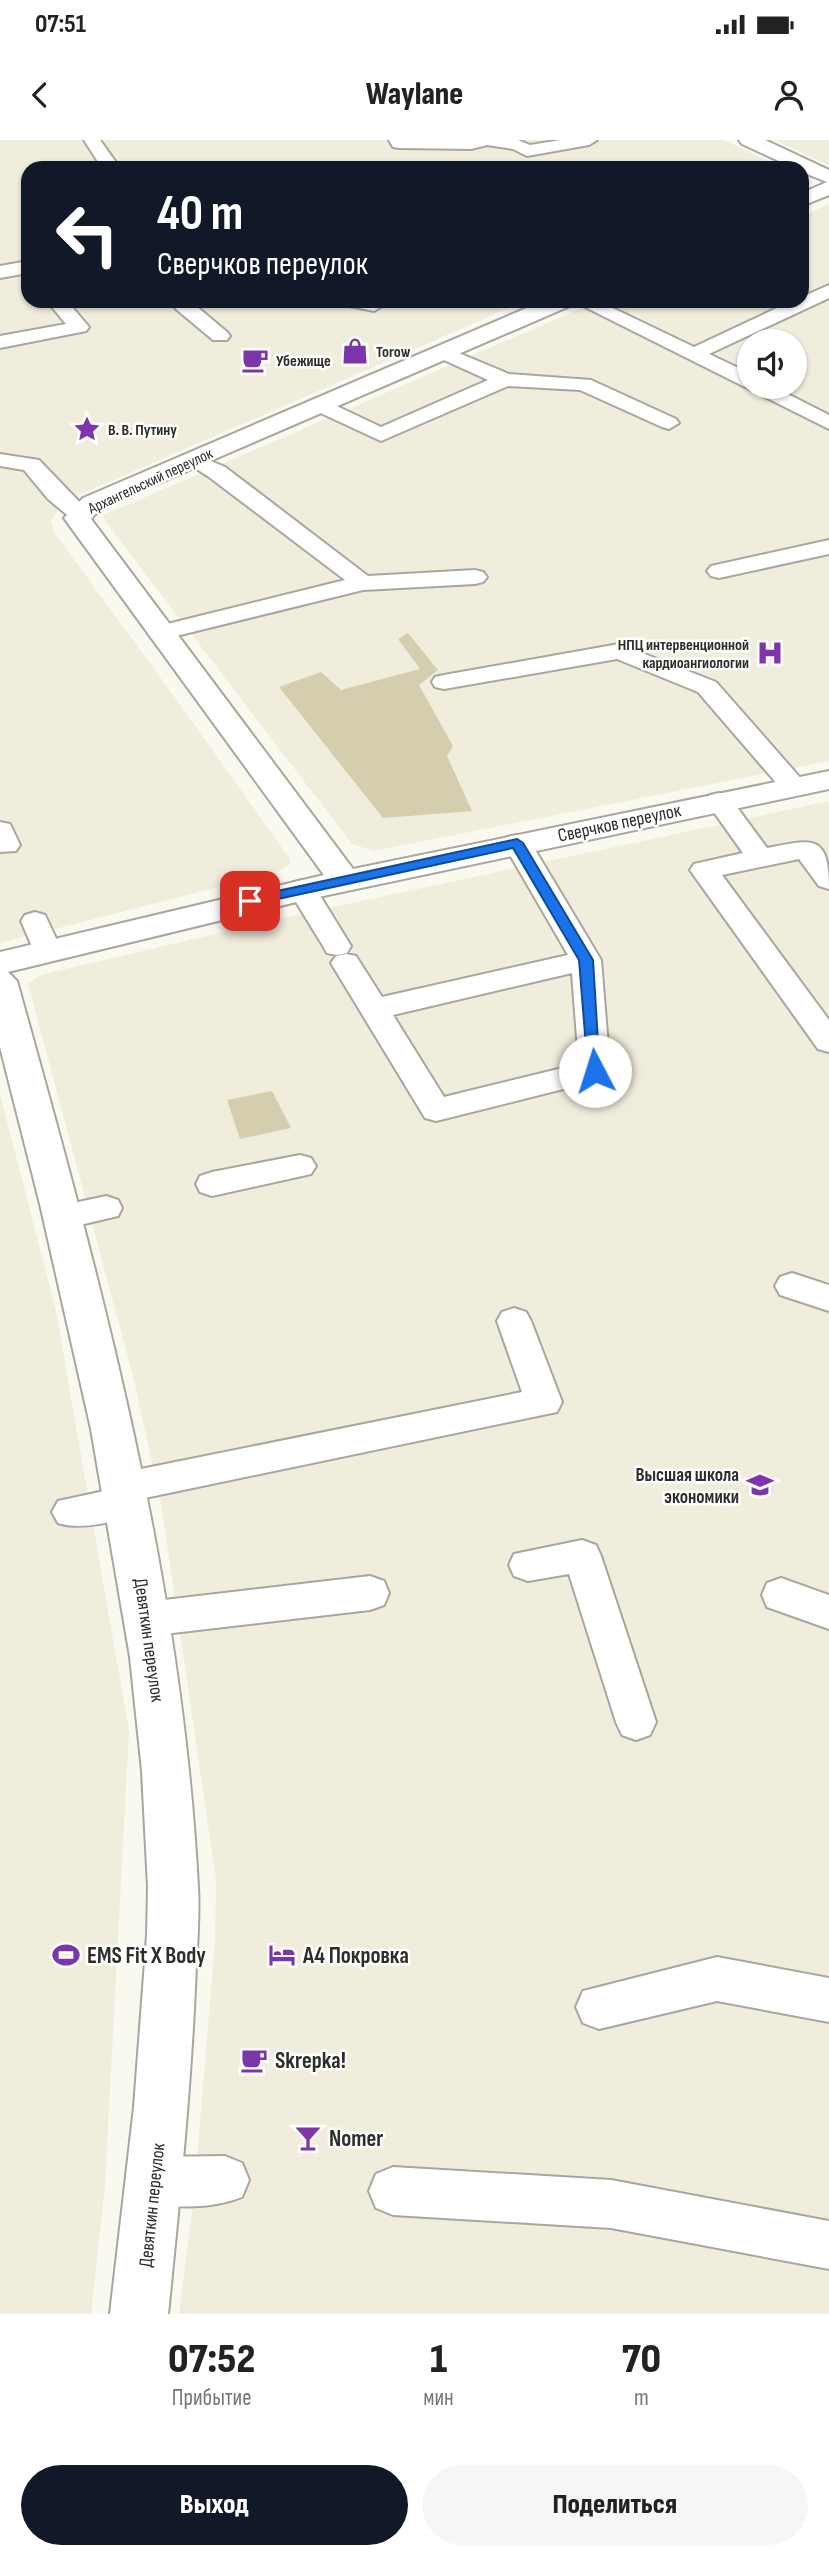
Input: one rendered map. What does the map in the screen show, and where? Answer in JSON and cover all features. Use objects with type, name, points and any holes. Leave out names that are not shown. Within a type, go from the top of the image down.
[{"type":"street","points":[[749,140],[794,161]]},
{"type":"street","points":[[809,168],[829,177]]},
{"type":"street","points":[[809,197],[829,188]]},
{"type":"street","name":"Архангельский переулок","points":[[344,880],[78,523],[77,518],[92,503],[319,405],[445,344],[543,308]]},
{"type":"street","name":"Сверчков переулок","points":[[0,963],[302,889],[829,780]]},
{"type":"street","name":"Девяткин переулок","points":[[0,981],[63,1217],[127,1494],[165,1744],[173,1891],[168,2021],[139,2314]]},
{"type":"lane","points":[[92,140],[106,161]]},
{"type":"lane","points":[[397,140],[399,143],[471,144],[489,140],[518,145],[527,151],[589,140]]},
{"type":"lane","points":[[0,272],[21,268]]},
{"type":"lane","points":[[809,300],[829,291]]},
{"type":"lane","points":[[0,342],[79,327],[63,308]]},
{"type":"lane","points":[[187,308],[220,336]]},
{"type":"lane","points":[[598,308],[737,375]]},
{"type":"lane","points":[[696,353],[793,308]]},
{"type":"lane","points":[[445,344],[505,380]]},
{"type":"lane","points":[[319,405],[381,435],[505,380],[584,384],[668,423]]},
{"type":"lane","points":[[782,399],[829,423]]},
{"type":"lane","points":[[0,460],[31,465],[56,494],[80,514]]},
{"type":"lane","points":[[194,460],[217,472],[363,583]]},
{"type":"lane","points":[[719,571],[829,547]]},
{"type":"lane","points":[[160,633],[363,583],[475,577]]},
{"type":"lane","points":[[444,682],[619,651],[707,687],[794,787]]},
{"type":"lane","points":[[719,802],[760,858]]},
{"type":"lane","points":[[302,889],[436,1110],[595,1071],[586,960],[517,843]]},
{"type":"lane","points":[[829,880],[806,849],[705,870],[829,1042]]},
{"type":"lane","points":[[35,921],[47,951]]},
{"type":"lane","points":[[374,1009],[586,960]]},
{"type":"lane","points":[[212,1184],[300,1166]]},
{"type":"lane","points":[[63,1217],[106,1208]]},
{"type":"lane","points":[[792,1286],[829,1298]]},
{"type":"lane","points":[[71,1512],[127,1494],[544,1402],[514,1321]]},
{"type":"lane","points":[[528,1565],[582,1556],[636,1722]]},
{"type":"lane","points":[[148,1619],[370,1593]]},
{"type":"lane","points":[[781,1595],[829,1612]]},
{"type":"lane","points":[[599,2007],[717,1979],[829,2000]]},
{"type":"lane","points":[[154,2181],[225,2180]]},
{"type":"lane","points":[[393,2191],[611,2204],[829,2245]]},
{"type":"shaded area","points":[[0,140],[724,140],[768,161],[21,161],[21,308],[509,308],[79,495],[55,514],[51,520],[54,532],[290,859],[290,864],[278,872],[0,943]]},
{"type":"shaded area","points":[[775,140],[829,140],[829,165],[828,165]]},
{"type":"shaded area","points":[[829,204],[829,761],[374,851],[352,844],[105,521],[104,515],[582,308],[809,308],[809,213]]},
{"type":"shaded area","points":[[408,633],[438,670],[419,685],[453,746],[447,756],[472,811],[383,818],[279,687],[321,672],[341,690],[420,669],[398,639]]},
{"type":"shaded area","points":[[829,801],[829,2314],[179,2314],[194,2196],[215,1941],[216,1880],[162,1509],[134,1380],[28,984],[40,975],[310,912]]},
{"type":"shaded area","points":[[272,1091],[291,1128],[240,1139],[227,1100]]},
{"type":"shaded area","points":[[0,1094],[56,1311],[129,1731],[105,2186],[91,2314],[0,2314]]},
{"type":"place","name":"Torow","points":[[355,351]]},
{"type":"place","name":"Убежище","points":[[255,360]]},
{"type":"place","name":"В. В. Путину","points":[[87,429]]},
{"type":"place","name":"НПЦ интервенционной кардиоангиологии","points":[[770,653]]},
{"type":"place","name":"Высшая школа экономики","points":[[760,1485]]},
{"type":"place","name":"EMS Fit X Body","points":[[66,1955]]},
{"type":"place","name":"А4 Покровка","points":[[282,1955]]},
{"type":"place","name":"Skrepka!","points":[[254,2060]]},
{"type":"place","name":"Nomer","points":[[308,2138]]},
{"type":"route","points":[[250,901],[517,843],[586,960],[595,1071]]}]
